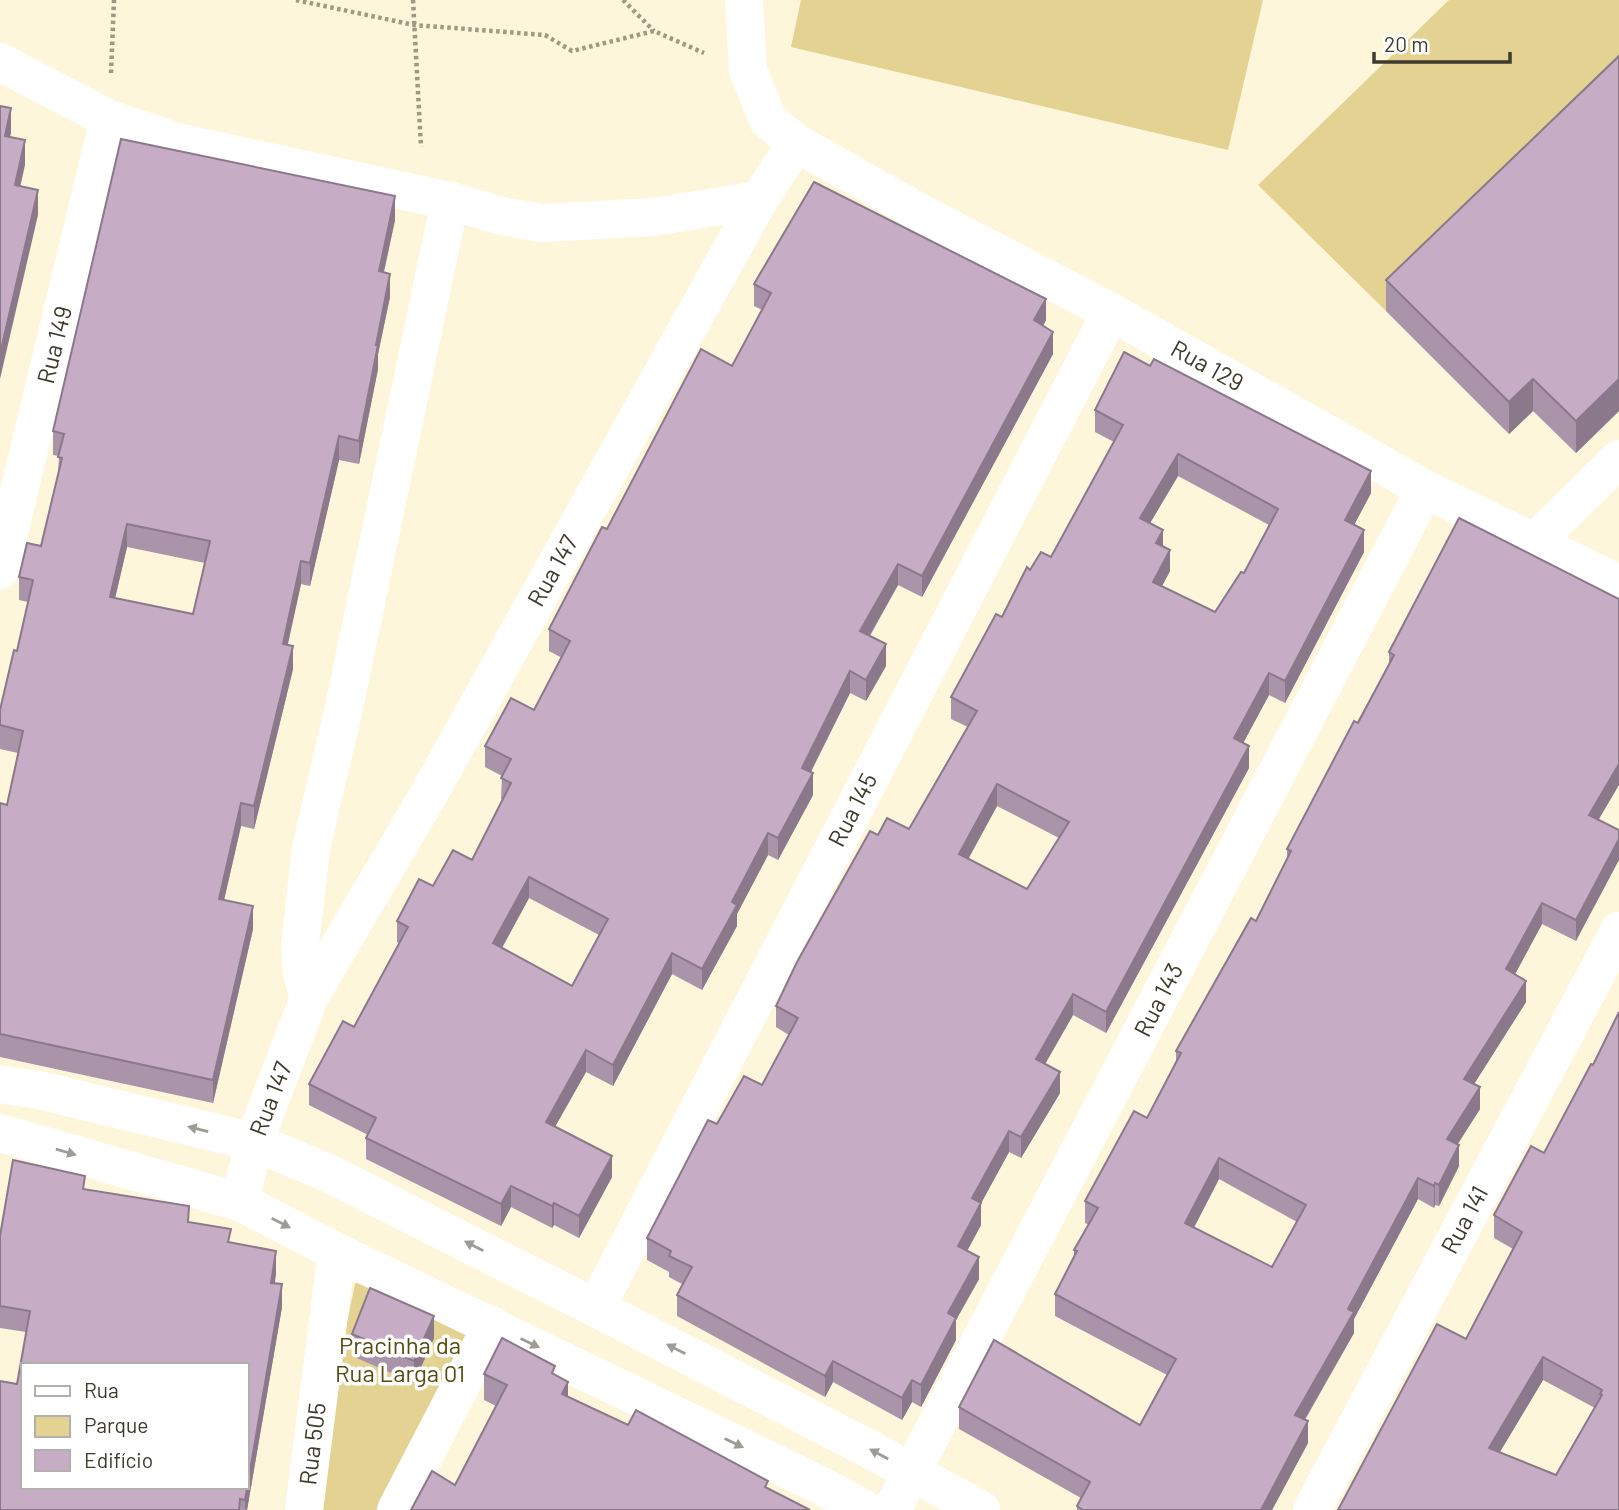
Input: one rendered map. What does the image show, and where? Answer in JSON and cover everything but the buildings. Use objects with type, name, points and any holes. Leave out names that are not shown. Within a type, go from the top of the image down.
[{"type":"street","name":"Rua 129","points":[[744,0],[748,70],[768,120],[796,143],[919,212],[1111,312],[1425,489],[1619,584]]},
{"type":"street","points":[[0,62],[109,119],[177,142],[450,201],[506,217],[542,223],[653,217],[759,200]]},
{"type":"street","name":"Rua 149","points":[[0,570],[109,119]]},
{"type":"street","name":"Rua 147","points":[[240,1202],[254,1142],[309,999],[430,792],[759,200],[796,143]]},
{"type":"street","points":[[309,999],[302,974],[300,945],[311,849],[344,707],[450,201]]},
{"type":"street","name":"Rua 145","points":[[596,1308],[1111,312]]},
{"type":"street","points":[[1534,543],[1619,459]]},
{"type":"street","name":"Rua 143","points":[[892,1510],[1425,489]]},
{"type":"street","name":"Rua 141","points":[[1312,1510],[1619,931]]},
{"type":"street","points":[[1,1090],[39,1090],[254,1142],[328,1173],[596,1308],[981,1510]]},
{"type":"street","points":[[0,1133],[240,1202],[337,1252],[492,1325],[811,1497],[866,1510]]},
{"type":"street","name":"Rua 505","points":[[304,1510],[337,1252]]},
{"type":"street","points":[[396,1510],[492,1325]]},
{"type":"path","points":[[109,119],[114,0]]},
{"type":"path","points":[[296,0],[414,25],[545,35],[572,51],[654,31]]},
{"type":"path","points":[[412,0],[421,148]]},
{"type":"path","points":[[623,0],[654,31],[705,53],[709,64]]},
{"type":"green space","points":[[801,0],[1263,0],[1228,150],[791,47]]},
{"type":"green space","points":[[1449,0],[1619,0],[1619,87],[1386,311],[1258,185]]},
{"type":"green space","name":"Pracinha da Rua Larga 01","points":[[367,1276],[468,1327],[469,1355],[383,1510],[308,1510],[355,1284]]}]
